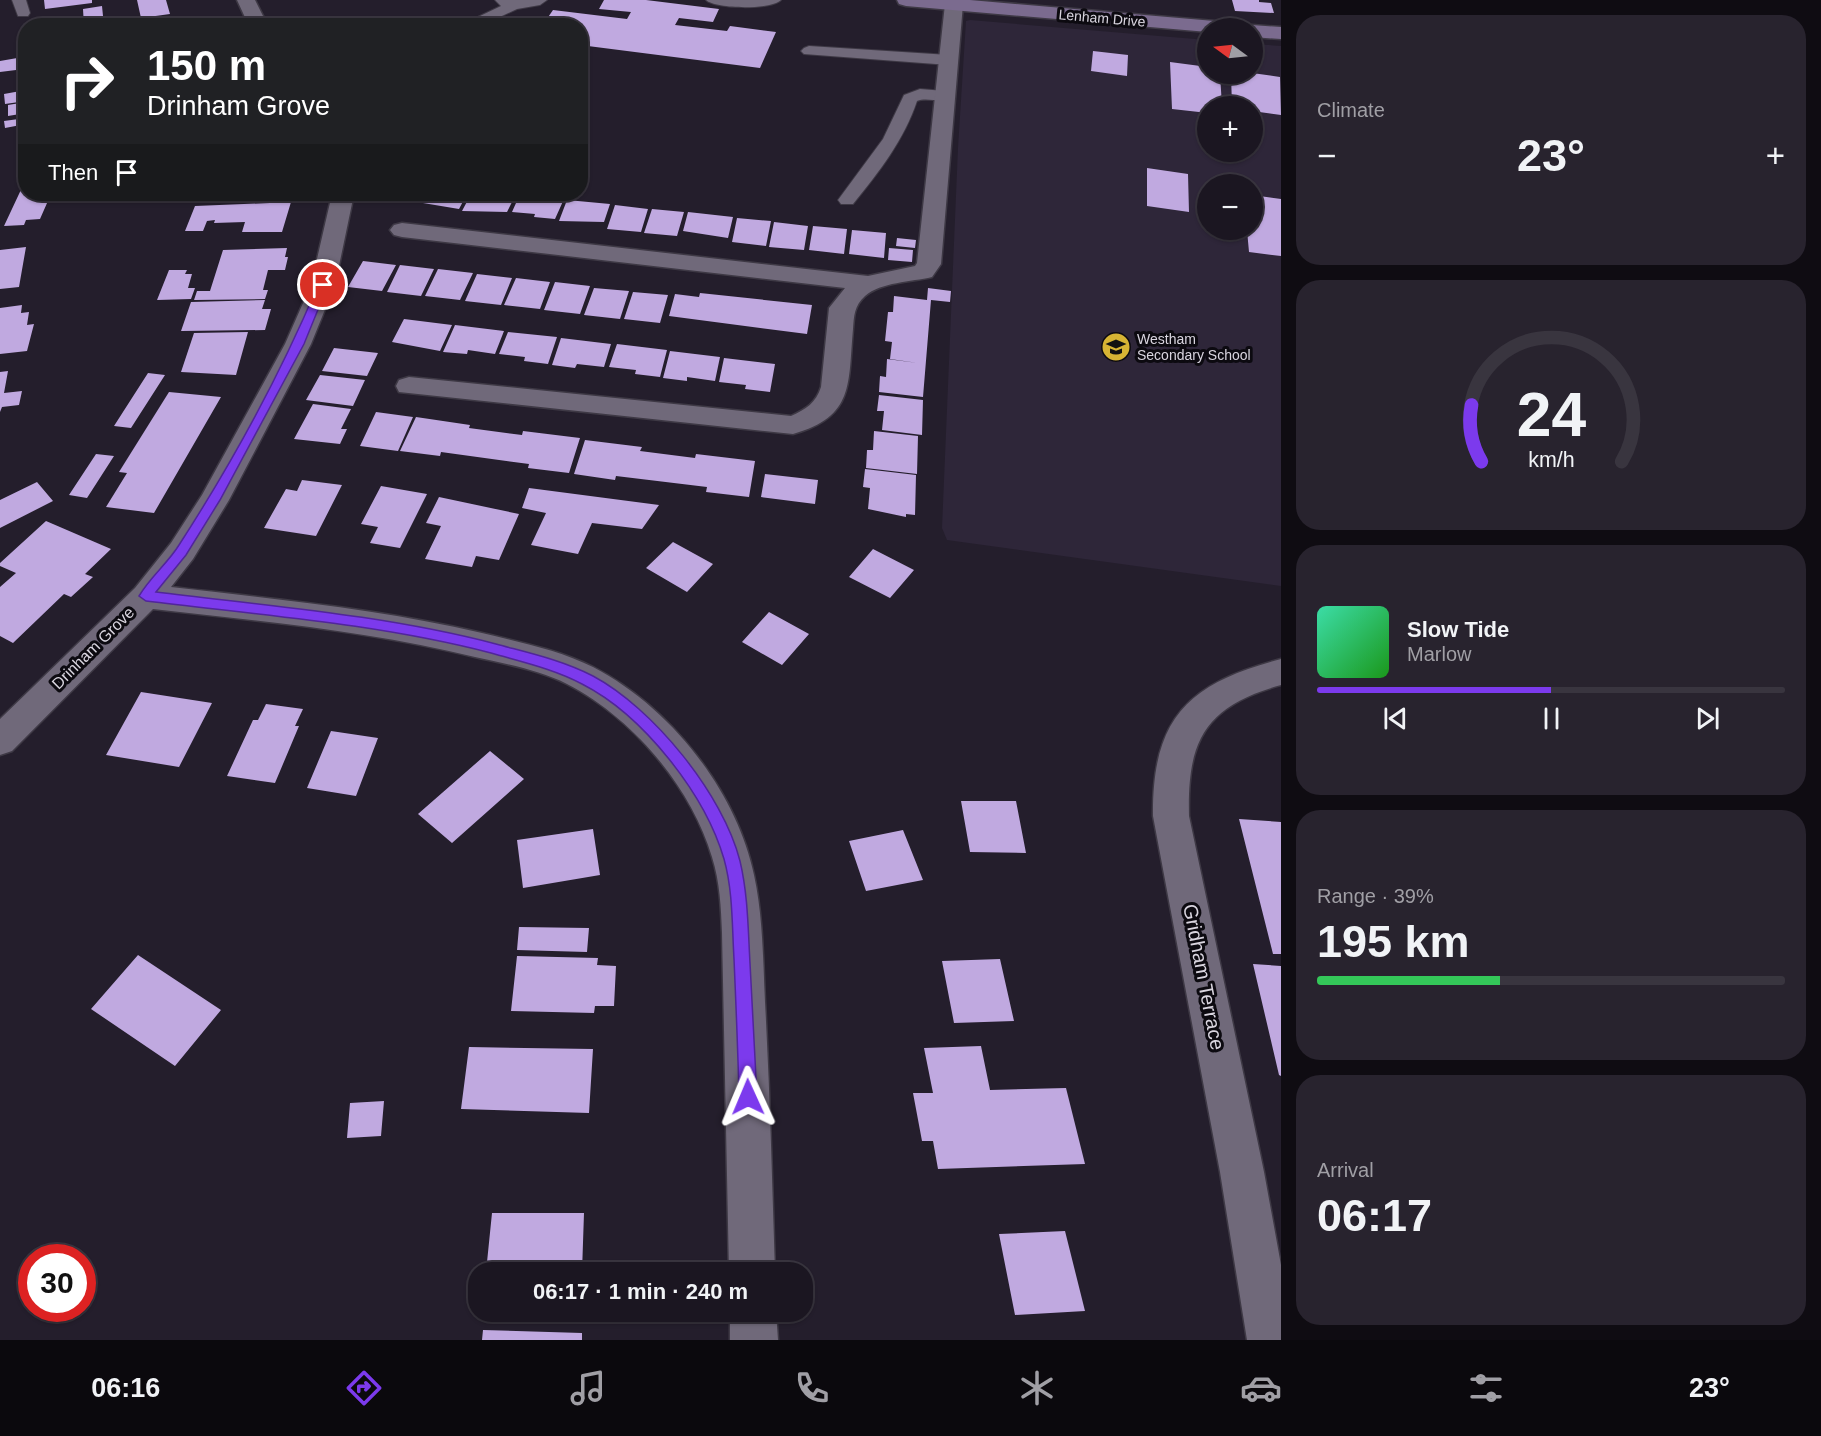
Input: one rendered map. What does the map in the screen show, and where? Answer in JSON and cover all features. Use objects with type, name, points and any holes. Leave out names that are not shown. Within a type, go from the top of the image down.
[{"type":"street","name":"Lenham Drive","points":[[906,0],[954,4],[995,4],[1197,25]]},
{"type":"street","points":[[402,230],[868,283],[923,272],[929,264],[954,4]]},
{"type":"street","points":[[1263,32],[1281,33]]},
{"type":"street","name":"Drinham Grove","points":[[0,741],[146,596],[182,552],[298,344],[323,285],[341,201]]},
{"type":"street","points":[[409,386],[793,425],[821,412],[831,400],[842,308],[856,291],[868,283]]},
{"type":"street","points":[[146,596],[333,619],[452,638],[548,663],[588,680],[634,711],[682,766],[716,818],[732,859],[739,898],[747,1032],[752,1262]]},
{"type":"street","name":"Gridham Terrace","points":[[1271,1340],[1242,1172],[1172,816],[1169,788],[1174,754],[1180,738],[1193,718],[1210,701],[1232,687],[1258,677],[1281,672]]},
{"type":"street","points":[[753,1322],[754,1340]]},
{"type":"lane","points":[[480,18],[507,3],[532,4],[540,0]]},
{"type":"lane","points":[[713,0],[746,3],[774,0]]},
{"type":"lane","points":[[809,51],[949,60]]},
{"type":"lane","points":[[847,200],[878,163],[904,120],[910,98],[920,94],[945,96]]},
{"type":"shaded area","name":"Westham Secondary School","points":[[966,21],[1197,39],[1197,84],[1263,84],[1263,45],[1281,46],[1281,586],[947,540],[942,528],[958,148]]},
{"type":"building","points":[[44,0],[92,0],[92,3],[45,9]]},
{"type":"building","points":[[137,0],[166,0],[170,14],[141,18]]},
{"type":"building","points":[[604,0],[646,0],[719,9],[713,22],[679,18],[675,25],[727,31],[730,26],[776,32],[760,68],[588,46],[588,18],[548,18],[553,10],[627,19],[631,12],[599,9]]},
{"type":"building","points":[[1232,0],[1259,0],[1259,2],[1271,3],[1274,13],[1235,11]]},
{"type":"building","points":[[102,6],[103,18],[84,18],[83,9]]},
{"type":"building","points":[[1093,51],[1128,55],[1127,76],[1091,71]]},
{"type":"building","points":[[18,58],[18,70],[0,72],[0,61]]},
{"type":"building","points":[[1170,62],[1197,66],[1197,84],[1221,84],[1221,96],[1197,96],[1197,112],[1172,109]]},
{"type":"building","points":[[1263,75],[1280,77],[1281,115],[1263,113],[1263,96],[1232,96],[1231,84],[1263,84]]},
{"type":"building","points":[[18,91],[18,102],[5,104],[4,94]]},
{"type":"building","points":[[18,103],[18,114],[8,116],[8,105]]},
{"type":"building","points":[[18,119],[18,126],[5,128],[4,121]]},
{"type":"building","points":[[1147,168],[1188,174],[1189,212],[1147,206]]},
{"type":"building","points":[[18,196],[18,201],[48,201],[40,219],[26,220],[24,225],[4,226]]},
{"type":"building","points":[[1263,197],[1281,199],[1281,256],[1249,252],[1248,240],[1263,240]]},
{"type":"building","points":[[301,201],[291,202],[282,232],[242,232],[245,222],[214,223],[215,220],[207,221],[203,231],[185,231],[195,206],[270,203],[250,202]]},
{"type":"building","points":[[418,201],[463,201],[459,209]]},
{"type":"building","points":[[467,201],[512,201],[507,212],[462,211]]},
{"type":"building","points":[[517,201],[563,201],[555,219],[512,212]]},
{"type":"building","points":[[567,201],[610,204],[604,222],[559,221]]},
{"type":"building","points":[[615,205],[648,209],[641,232],[607,229]]},
{"type":"building","points":[[652,209],[684,212],[677,236],[644,233]]},
{"type":"building","points":[[688,212],[733,217],[728,238],[683,231]]},
{"type":"building","points":[[737,218],[771,221],[766,246],[732,242]]},
{"type":"building","points":[[774,222],[808,226],[804,250],[769,247]]},
{"type":"building","points":[[813,226],[847,229],[844,254],[809,250]]},
{"type":"building","points":[[852,230],[886,233],[884,258],[849,254]]},
{"type":"building","points":[[897,238],[916,240],[915,248],[896,246]]},
{"type":"building","points":[[26,247],[19,287],[0,289],[0,250]]},
{"type":"building","points":[[287,248],[285,257],[288,257],[285,270],[268,270],[263,290],[268,290],[265,299],[194,300],[197,291],[210,291],[223,250]]},
{"type":"building","points":[[889,248],[913,250],[912,262],[888,260]]},
{"type":"building","points":[[363,261],[396,265],[382,291],[348,287]]},
{"type":"building","points":[[400,265],[434,269],[421,296],[387,292]]},
{"type":"building","points":[[438,269],[473,273],[460,300],[425,296]]},
{"type":"building","points":[[169,270],[187,270],[185,274],[192,274],[188,288],[195,288],[191,299],[157,300]]},
{"type":"building","points":[[477,274],[512,278],[501,305],[465,301]]},
{"type":"building","points":[[516,278],[550,282],[540,309],[504,305]]},
{"type":"building","points":[[555,282],[590,286],[580,314],[544,310]]},
{"type":"building","points":[[594,288],[629,291],[620,319],[584,315]]},
{"type":"building","points":[[928,288],[951,291],[950,302],[931,300],[923,397],[879,392],[880,376],[886,377],[887,359],[918,363],[890,359],[892,342],[885,341],[888,312],[893,312],[894,296],[927,300]]},
{"type":"building","points":[[633,292],[668,295],[660,323],[624,319]]},
{"type":"building","points":[[700,293],[812,305],[807,334],[669,316],[675,294],[699,297]]},
{"type":"building","points":[[265,300],[262,309],[271,309],[265,330],[181,331],[191,302]]},
{"type":"building","points":[[22,305],[21,313],[29,312],[27,325],[34,324],[27,351],[0,354],[0,308]]},
{"type":"building","points":[[404,319],[452,325],[440,351],[392,342]]},
{"type":"building","points":[[455,325],[504,331],[495,354],[468,350],[467,354],[443,352]]},
{"type":"building","points":[[248,332],[236,375],[181,372],[194,333]]},
{"type":"building","points":[[508,332],[557,337],[548,364],[524,361],[525,357],[499,354]]},
{"type":"building","points":[[561,338],[611,344],[604,367],[577,364],[575,368],[552,365]]},
{"type":"building","points":[[617,344],[667,350],[660,377],[635,374],[636,370],[609,367]]},
{"type":"building","points":[[334,348],[378,353],[367,376],[322,371]]},
{"type":"building","points":[[670,351],[720,357],[715,381],[687,377],[687,381],[663,378]]},
{"type":"building","points":[[724,358],[775,364],[770,392],[745,389],[746,385],[719,382]]},
{"type":"building","points":[[8,371],[4,393],[22,391],[19,405],[2,407],[0,412],[0,372]]},
{"type":"building","points":[[148,373],[165,375],[131,428],[114,426]]},
{"type":"building","points":[[320,375],[365,380],[353,406],[306,400]]},
{"type":"building","points":[[169,392],[221,397],[154,513],[106,507],[127,473],[119,472]]},
{"type":"building","points":[[879,395],[923,400],[922,435],[882,430],[884,411],[877,411]]},
{"type":"building","points":[[313,404],[351,409],[341,429],[347,429],[340,444],[294,439]]},
{"type":"building","points":[[376,412],[413,417],[398,451],[360,446]]},
{"type":"building","points":[[416,417],[470,425],[469,428],[522,435],[523,431],[580,438],[569,473],[528,468],[529,464],[441,452],[440,456],[400,451]]},
{"type":"building","points":[[874,431],[918,436],[917,474],[866,468],[867,450],[873,450]]},
{"type":"building","points":[[585,440],[642,447],[640,451],[695,458],[696,454],[755,461],[749,497],[706,492],[707,487],[616,476],[615,480],[574,474]]},
{"type":"building","points":[[96,454],[114,456],[87,498],[69,495]]},
{"type":"building","points":[[865,469],[916,475],[915,515],[906,514],[906,517],[868,509],[870,488],[863,487]]},
{"type":"building","points":[[765,474],[818,480],[815,504],[761,497]]},
{"type":"building","points":[[302,480],[342,485],[316,536],[264,528],[286,489],[297,491]]},
{"type":"building","points":[[37,482],[53,501],[0,528],[0,500]]},
{"type":"building","points":[[381,486],[427,494],[400,548],[370,543],[378,527],[361,524]]},
{"type":"building","points":[[529,488],[659,505],[642,529],[592,523],[578,554],[531,545],[546,513],[522,508]]},
{"type":"building","points":[[439,497],[519,514],[499,560],[476,556],[472,567],[425,559],[441,526],[426,523]]},
{"type":"building","points":[[46,521],[111,549],[85,574],[93,577],[71,597],[64,594],[13,643],[0,636],[0,587],[16,573],[0,566],[0,563]]},
{"type":"building","points":[[673,542],[713,564],[687,592],[646,568]]},
{"type":"building","points":[[873,549],[914,570],[890,598],[849,577]]},
{"type":"building","points":[[769,612],[809,634],[782,665],[742,642]]},
{"type":"building","points":[[141,692],[212,703],[179,767],[106,755]]},
{"type":"building","points":[[266,704],[303,709],[295,726],[299,726],[275,783],[227,776],[253,720],[258,720]]},
{"type":"building","points":[[331,731],[378,738],[356,796],[307,788]]},
{"type":"building","points":[[490,751],[524,779],[452,843],[418,814]]},
{"type":"building","points":[[961,801],[1016,801],[1026,853],[970,852]]},
{"type":"building","points":[[1239,819],[1281,822],[1281,954],[1273,954]]},
{"type":"building","points":[[593,829],[600,875],[523,888],[517,840]]},
{"type":"building","points":[[903,830],[923,880],[866,891],[849,841]]},
{"type":"building","points":[[519,927],[589,928],[587,952],[517,950]]},
{"type":"building","points":[[138,955],[221,1010],[175,1066],[91,1009]]},
{"type":"building","points":[[517,956],[598,958],[597,965],[616,966],[614,1006],[595,1006],[594,1013],[511,1011]]},
{"type":"building","points":[[1000,959],[1014,1021],[954,1023],[942,961]]},
{"type":"building","points":[[1253,964],[1281,966],[1281,1076],[1279,1075]]},
{"type":"building","points":[[981,1046],[990,1090],[1066,1088],[1085,1164],[938,1169],[933,1141],[922,1141],[913,1093],[933,1093],[924,1048]]},
{"type":"building","points":[[469,1047],[593,1049],[589,1113],[461,1109]]},
{"type":"building","points":[[384,1101],[381,1136],[347,1138],[350,1103]]},
{"type":"building","points":[[492,1213],[584,1213],[582,1262],[487,1262]]},
{"type":"building","points":[[1065,1231],[1085,1311],[1015,1315],[999,1234]]},
{"type":"building","points":[[483,1330],[582,1333],[582,1340],[482,1340]]},
{"type":"place","name":"Westham Secondary School","points":[[1116,347]]},
{"type":"route","points":[[323,285],[298,344],[214,500],[182,552],[146,596],[333,619],[452,638],[548,663],[588,680],[634,711],[682,766],[716,818],[732,859],[739,898],[747,1032],[748,1097]]}]
